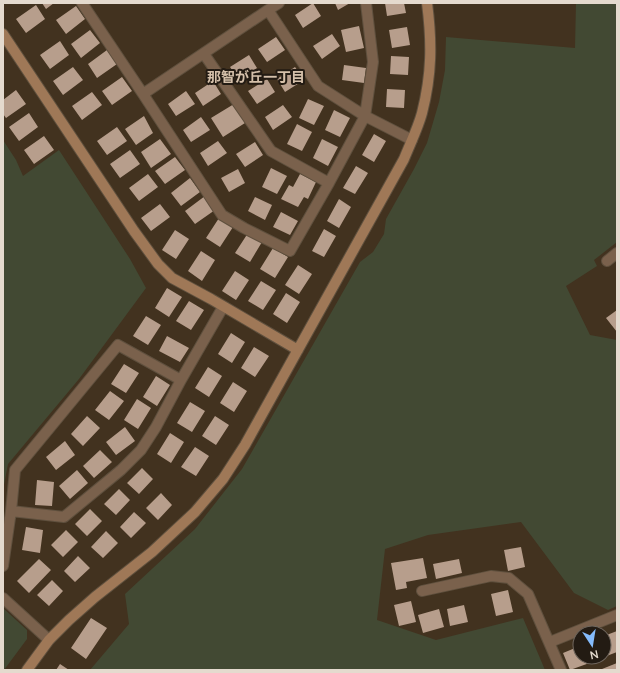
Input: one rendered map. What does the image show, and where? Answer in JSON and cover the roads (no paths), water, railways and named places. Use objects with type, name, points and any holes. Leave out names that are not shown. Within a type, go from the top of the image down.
[{"type":"street","points":[[82,3],[144,94],[222,215],[290,251],[330,183],[365,116],[373,62],[366,3]]},
{"type":"street","points":[[144,94],[279,3]]},
{"type":"street","points":[[27,670],[49,640],[95,596],[152,552],[195,512],[223,479],[245,445],[404,158],[412,140],[422,114],[430,73],[430,30],[427,3]]},
{"type":"street","points":[[268,10],[318,86],[365,116],[412,140]]},
{"type":"street","points":[[3,34],[134,231],[158,264],[172,278],[298,350]]},
{"type":"street","points":[[204,54],[271,151],[330,183]]},
{"type":"street","points":[[607,261],[617,253]]},
{"type":"street","points":[[11,510],[64,517],[121,470],[141,450],[156,427],[223,306]]},
{"type":"street","points":[[3,566],[15,470],[118,345],[181,380]]},
{"type":"street","points":[[422,591],[491,576],[509,578],[528,594],[561,670]]},
{"type":"street","points":[[3,598],[49,640]]},
{"type":"street","points":[[550,642],[617,615]]},
{"type":"district","name":"那智が丘一丁目","points":[[256,77]]}]
